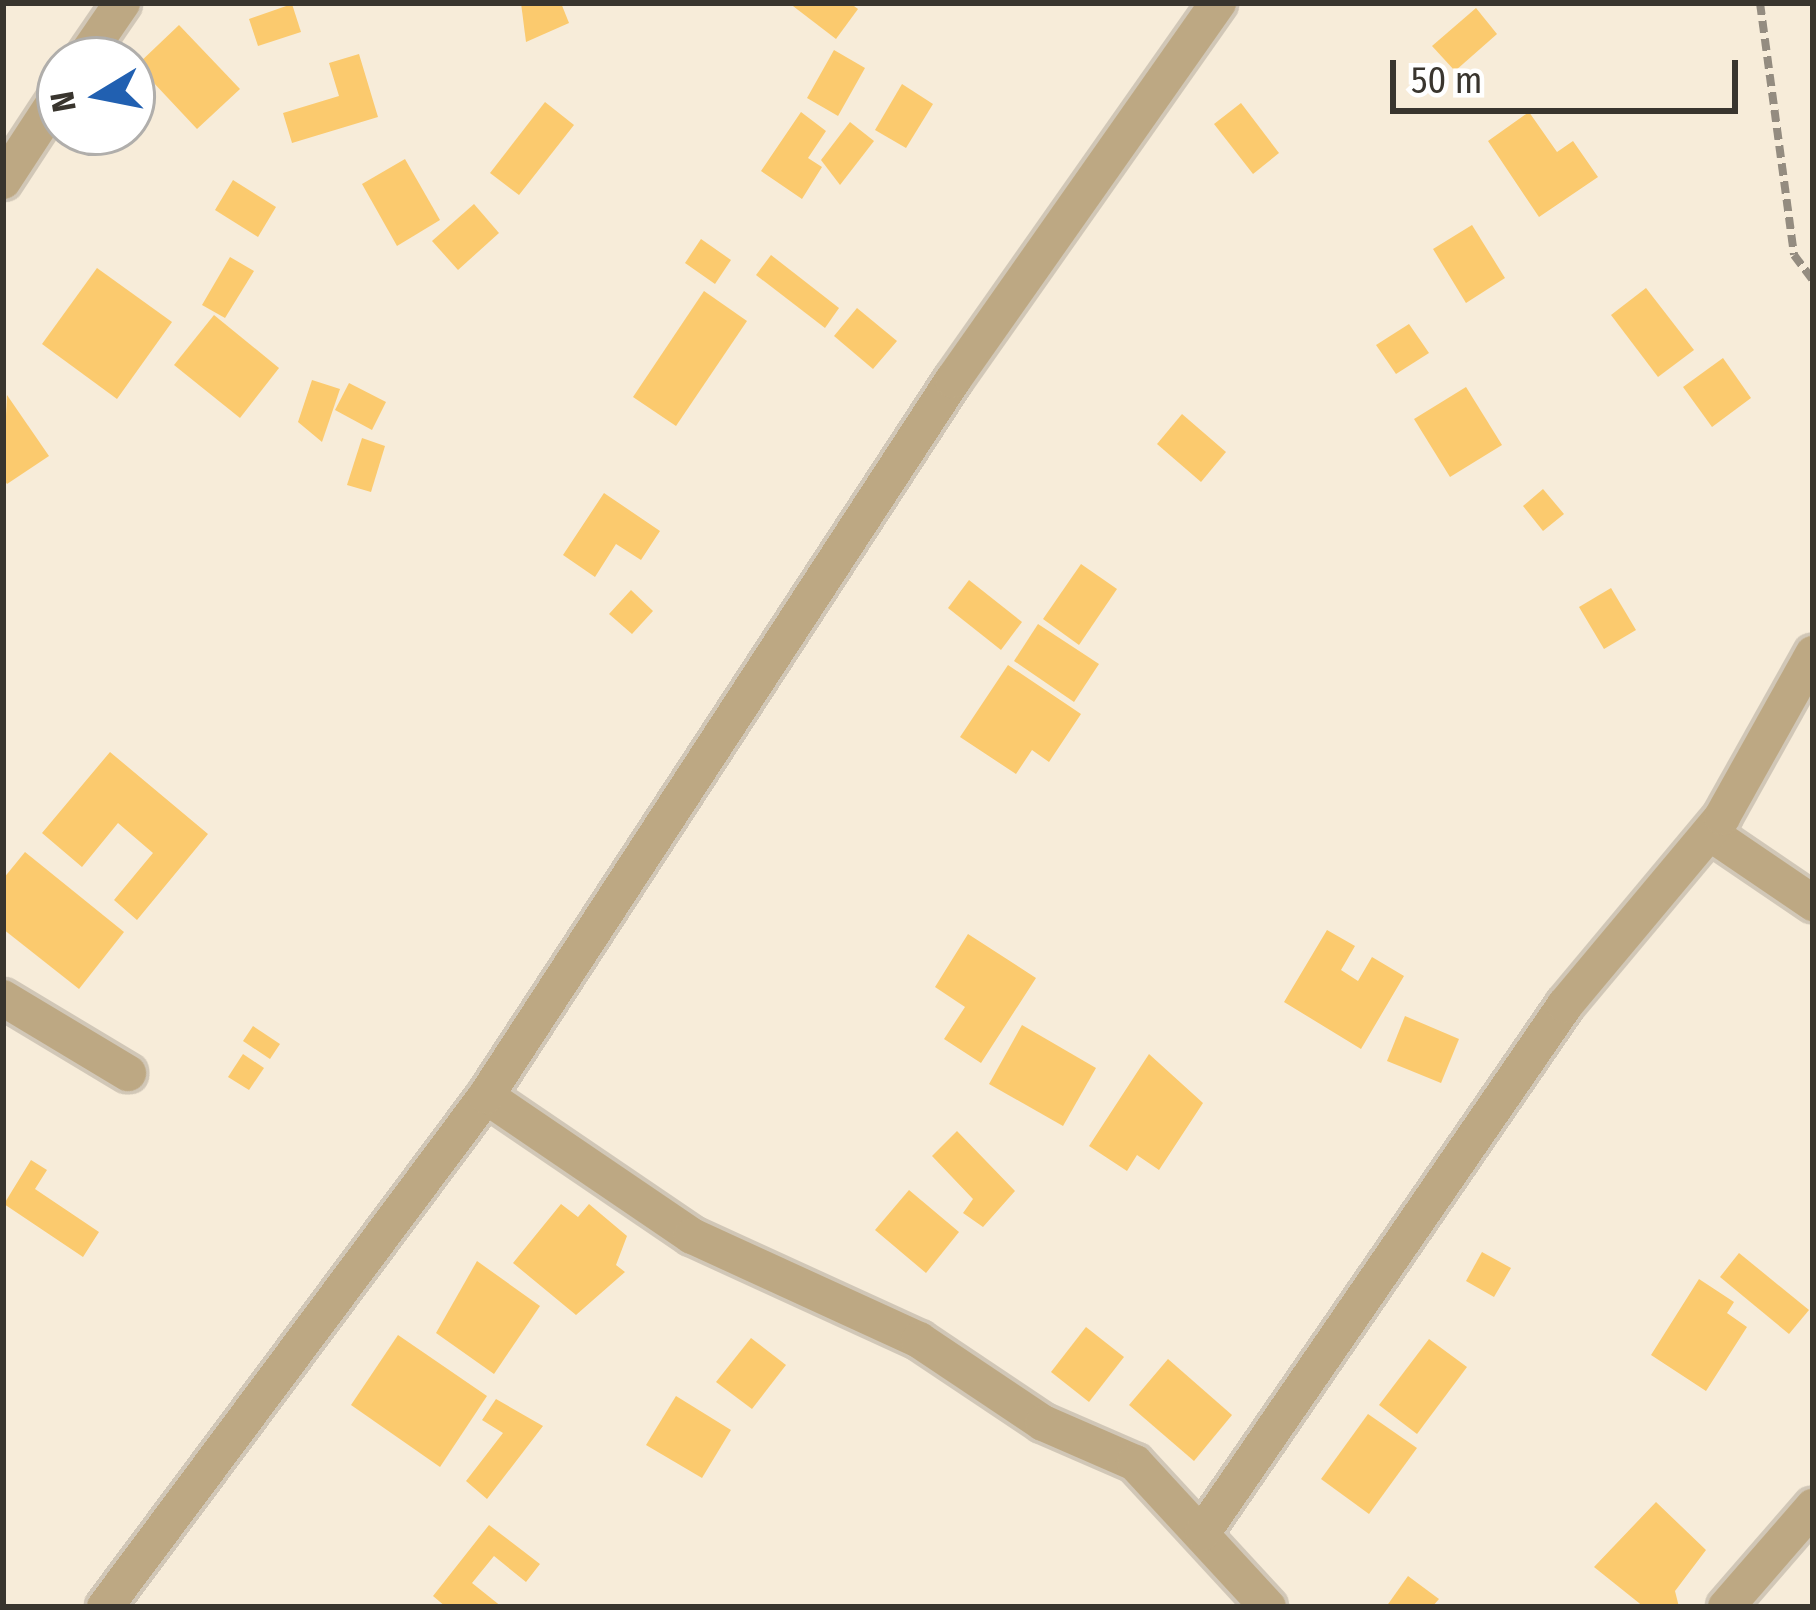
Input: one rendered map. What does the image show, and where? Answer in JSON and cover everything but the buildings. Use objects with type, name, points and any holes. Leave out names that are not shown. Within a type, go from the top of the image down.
[{"type":"street","points":[[99,36],[122,3]]},
{"type":"street","points":[[105,1607],[486,1096],[953,380],[1218,3]]},
{"type":"street","points":[[3,182],[36,131]]},
{"type":"street","points":[[1203,1532],[1565,1005],[1710,832],[1813,654]]},
{"type":"street","points":[[1710,832],[1813,903]]},
{"type":"street","points":[[3,998],[128,1073]]},
{"type":"street","points":[[486,1096],[692,1236],[919,1340],[1043,1423],[1135,1463],[1268,1607]]},
{"type":"street","points":[[1726,1607],[1813,1507]]},
{"type":"path","points":[[1760,3],[1794,255],[1813,280]]}]
